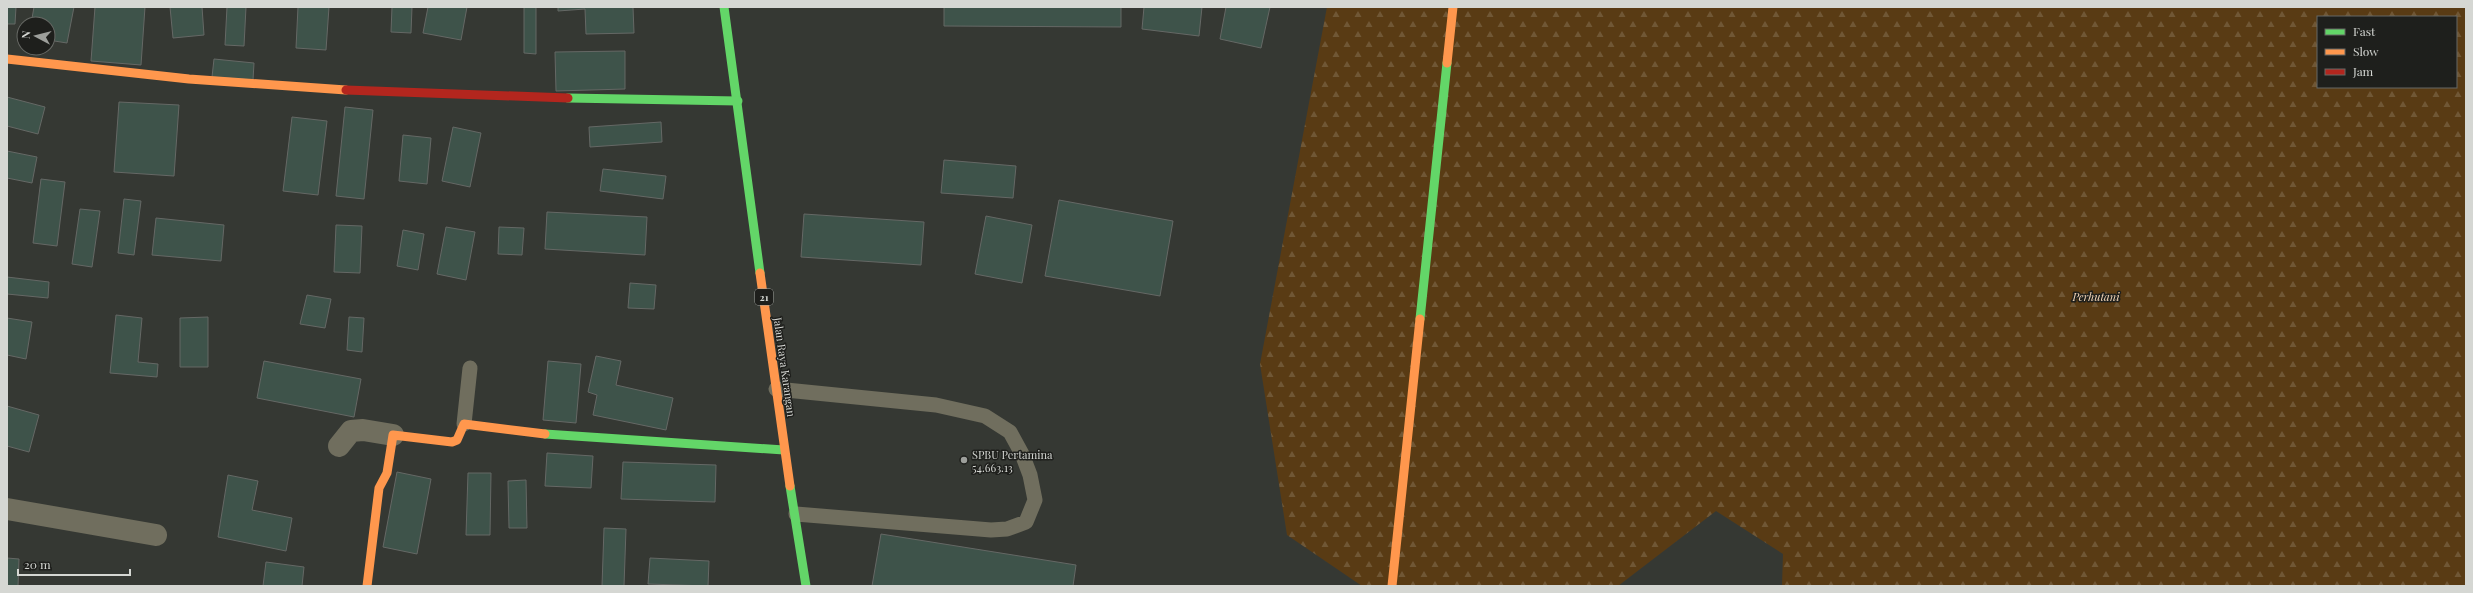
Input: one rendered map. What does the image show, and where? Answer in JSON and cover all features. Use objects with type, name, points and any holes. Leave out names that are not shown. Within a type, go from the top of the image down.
[{"type":"main road","name":"Jalan Raya Karangan","points":[[724,7],[738,101],[784,450],[796,514],[806,586]]},
{"type":"main road","points":[[1392,586],[1453,7]]},
{"type":"main road","points":[[7,59],[226,84],[537,98],[738,101]]},
{"type":"main road","points":[[367,586],[379,488],[387,473],[393,435],[452,442],[457,440],[464,424],[540,434],[653,444],[784,450]]},
{"type":"street","points":[[339,446],[351,432],[363,430],[393,435]]},
{"type":"street","points":[[7,509],[156,535]]},
{"type":"lane","points":[[464,424],[470,368]]},
{"type":"lane","points":[[776,389],[936,405],[985,416],[1010,432],[1022,454],[1030,475],[1035,500],[1026,522],[1008,530],[926,526],[796,514]]},
{"type":"green space","name":"Perhutani","points":[[1327,7],[2466,7],[2466,586],[1782,586],[1783,554],[1716,511],[1618,586],[1362,586],[1287,535],[1260,364]]},
{"type":"building","points":[[7,7],[16,7],[15,24],[7,24]]},
{"type":"building","points":[[34,7],[74,7],[67,43],[56,41],[56,16],[32,16]]},
{"type":"building","points":[[95,7],[145,7],[141,65],[91,61]]},
{"type":"building","points":[[170,7],[202,7],[204,35],[173,38]]},
{"type":"building","points":[[227,7],[246,7],[244,46],[225,45]]},
{"type":"building","points":[[298,7],[329,7],[326,50],[296,48]]},
{"type":"building","points":[[392,7],[412,7],[411,33],[391,32]]},
{"type":"building","points":[[428,7],[467,7],[461,40],[423,33]]},
{"type":"building","points":[[524,7],[536,7],[536,54],[524,53]]},
{"type":"building","points":[[558,7],[633,7],[634,33],[586,34],[585,9],[558,11]]},
{"type":"building","points":[[944,7],[1121,7],[1121,27],[944,26]]},
{"type":"building","points":[[1144,7],[1202,7],[1199,36],[1142,29]]},
{"type":"building","points":[[1226,7],[1270,7],[1261,48],[1220,39]]},
{"type":"building","points":[[625,51],[625,89],[556,91],[555,52]]},
{"type":"building","points":[[214,59],[254,63],[253,80],[212,77]]},
{"type":"building","points":[[7,97],[45,107],[38,134],[7,126]]},
{"type":"building","points":[[119,102],[179,105],[174,176],[114,172]]},
{"type":"building","points":[[345,107],[373,110],[364,199],[336,196]]},
{"type":"building","points":[[292,117],[327,121],[318,195],[283,191]]},
{"type":"building","points":[[661,122],[662,142],[590,147],[589,127]]},
{"type":"building","points":[[453,127],[481,133],[470,187],[442,181]]},
{"type":"building","points":[[403,135],[431,138],[427,184],[399,181]]},
{"type":"building","points":[[7,151],[37,157],[32,183],[7,178]]},
{"type":"building","points":[[944,160],[1016,166],[1013,198],[941,193]]},
{"type":"building","points":[[603,169],[666,176],[663,199],[600,191]]},
{"type":"building","points":[[41,179],[65,182],[57,246],[33,243]]},
{"type":"building","points":[[124,199],[141,201],[134,255],[118,253]]},
{"type":"building","points":[[1059,200],[1173,221],[1160,296],[1045,276]]},
{"type":"building","points":[[80,209],[100,211],[92,267],[72,264]]},
{"type":"building","points":[[547,212],[647,217],[645,255],[545,249]]},
{"type":"building","points":[[804,214],[924,222],[921,265],[801,257]]},
{"type":"building","points":[[986,216],[1032,225],[1022,283],[975,274]]},
{"type":"building","points":[[156,218],[224,225],[221,261],[152,255]]},
{"type":"building","points":[[336,225],[362,226],[360,273],[334,272]]},
{"type":"building","points":[[446,227],[475,232],[466,280],[437,274]]},
{"type":"building","points":[[499,227],[524,228],[522,255],[498,254]]},
{"type":"building","points":[[403,230],[424,234],[418,270],[397,266]]},
{"type":"building","points":[[7,277],[49,282],[48,298],[7,294]]},
{"type":"building","points":[[630,283],[656,285],[654,309],[628,308]]},
{"type":"building","points":[[307,295],[331,299],[325,328],[300,324]]},
{"type":"building","points":[[116,315],[142,318],[138,362],[158,364],[157,377],[110,373]]},
{"type":"building","points":[[208,317],[208,367],[180,367],[180,318]]},
{"type":"building","points":[[349,317],[364,318],[362,352],[347,350]]},
{"type":"building","points":[[7,318],[32,322],[26,359],[7,355]]},
{"type":"building","points":[[596,356],[621,361],[616,385],[673,398],[666,430],[593,415],[597,395],[588,392]]},
{"type":"building","points":[[264,361],[361,379],[354,417],[257,398]]},
{"type":"building","points":[[548,361],[581,364],[576,423],[543,420]]},
{"type":"building","points":[[7,406],[39,415],[29,452],[7,446]]},
{"type":"building","points":[[547,453],[593,456],[591,488],[545,486]]},
{"type":"building","points":[[623,462],[716,465],[715,502],[621,499]]},
{"type":"building","points":[[397,472],[431,479],[417,554],[383,547]]},
{"type":"building","points":[[468,473],[491,473],[490,535],[466,535]]},
{"type":"building","points":[[228,475],[258,481],[252,510],[292,518],[286,551],[218,537]]},
{"type":"building","points":[[526,480],[527,528],[509,528],[508,481]]},
{"type":"building","points":[[604,528],[626,529],[624,586],[602,586]]},
{"type":"building","points":[[881,534],[1076,565],[1073,586],[872,586]]},
{"type":"building","points":[[7,558],[19,559],[18,586],[7,586]]},
{"type":"building","points":[[650,558],[709,561],[708,586],[648,584]]},
{"type":"building","points":[[266,562],[304,567],[302,586],[263,586]]},
{"type":"traffic: fast","points":[[724,7],[760,273]]},
{"type":"traffic: fast","points":[[1420,319],[1447,63]]},
{"type":"traffic: fast","points":[[568,98],[738,101]]},
{"type":"traffic: fast","points":[[545,434],[784,450]]},
{"type":"traffic: fast","points":[[790,486],[806,586]]},
{"type":"traffic: slow","points":[[1447,63],[1453,7]]},
{"type":"traffic: slow","points":[[7,59],[189,79],[346,90]]},
{"type":"traffic: slow","points":[[760,273],[790,486]]},
{"type":"traffic: slow","points":[[1392,586],[1420,319]]},
{"type":"traffic: slow","points":[[367,586],[379,488],[387,473],[393,435],[452,442],[457,440],[464,424],[545,434]]},
{"type":"traffic: jam","points":[[346,90],[568,98]]},
{"type":"place","name":"SPBU Pertamina 54.663.13","points":[[964,460]]}]
